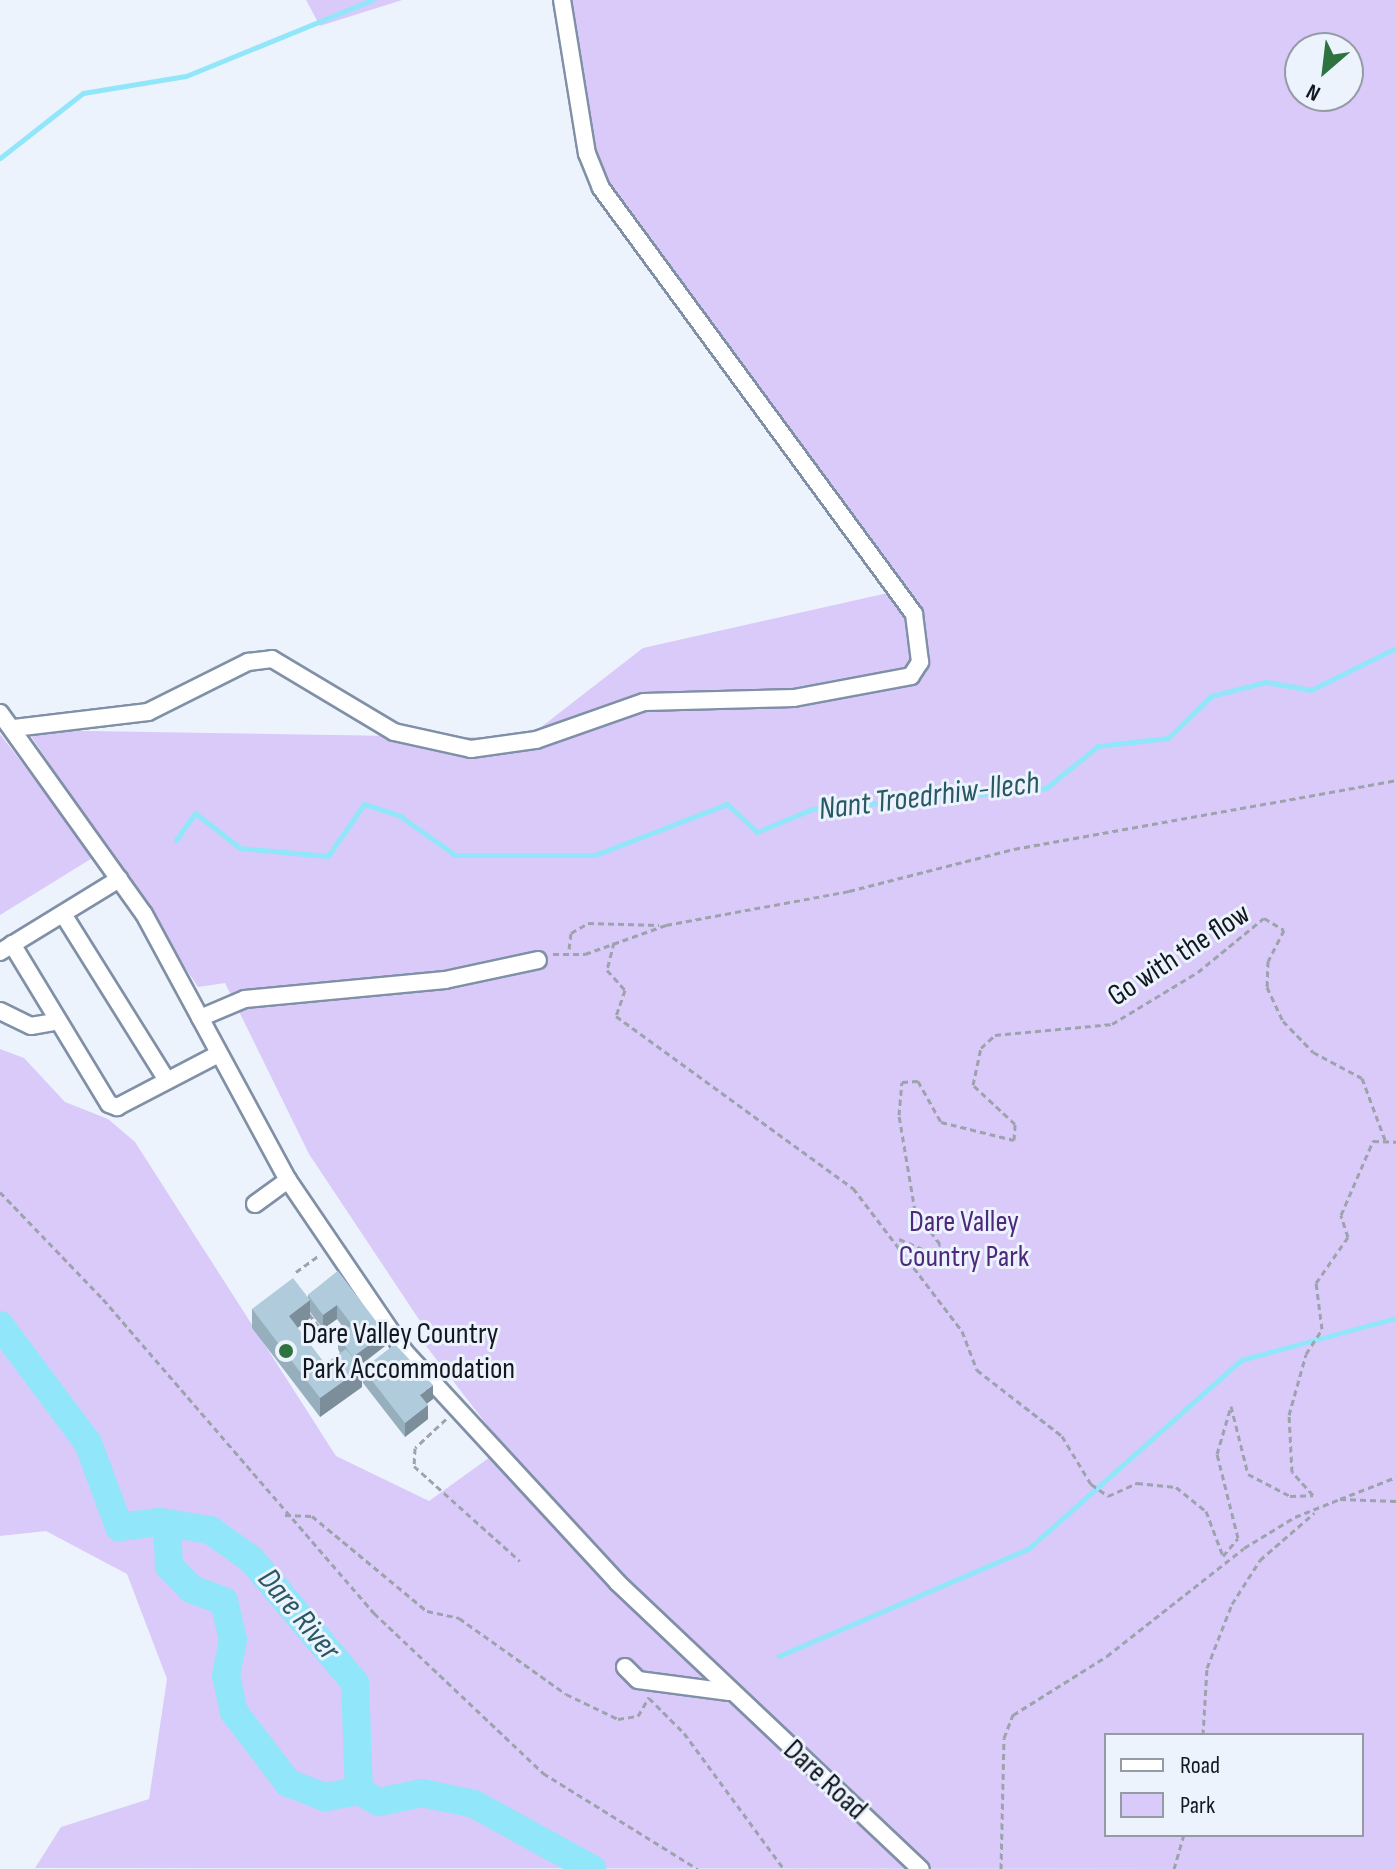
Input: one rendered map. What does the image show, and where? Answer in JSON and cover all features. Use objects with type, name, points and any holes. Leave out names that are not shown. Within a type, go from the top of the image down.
[{"type":"lane","points":[[14,728],[148,712],[248,662],[272,659],[394,732],[471,749],[536,740],[644,702],[794,698],[911,676],[920,651],[914,614],[601,188],[587,154],[562,0]]},
{"type":"lane","name":"Dare Road","points":[[0,713],[14,728],[119,879],[200,1018],[215,1056],[288,1180],[454,1410],[729,1692],[921,1869]]},
{"type":"lane","points":[[119,879],[6,948],[109,1104],[117,1107],[215,1056]]},
{"type":"lane","points":[[63,914],[166,1079]]},
{"type":"lane","points":[[200,1018],[245,999],[445,980],[538,960]]},
{"type":"lane","points":[[0,1011],[31,1026],[54,1022]]},
{"type":"lane","points":[[255,1204],[288,1180]]},
{"type":"lane","points":[[625,1667],[653,1690],[729,1692]]},
{"type":"path","points":[[538,960],[569,949],[585,954],[666,925],[1095,832],[1396,780]]},
{"type":"path","name":"Go with the flow","points":[[614,942],[607,970],[625,990],[616,1016],[842,1178],[897,1237],[962,1331],[977,1370],[1062,1436],[1091,1484],[1108,1496],[1148,1482],[1183,1490],[1206,1511],[1223,1556],[1238,1538],[1217,1454],[1231,1406],[1248,1474],[1290,1496],[1313,1495],[1292,1472],[1289,1415],[1306,1354],[1322,1329],[1316,1283],[1348,1237],[1341,1215],[1373,1141],[1385,1140],[1362,1078],[1313,1052],[1283,1021],[1267,987],[1268,961],[1284,930],[1264,918],[1198,972],[1112,1024],[995,1035],[981,1048],[973,1085],[1015,1124],[1014,1140],[941,1122],[918,1081],[902,1082],[899,1115],[915,1211],[940,1244],[932,1253],[897,1237]]},
{"type":"path","points":[[569,949],[571,933],[588,923],[666,925]]},
{"type":"path","points":[[1385,1140],[1396,1142]]},
{"type":"path","points":[[0,1192],[103,1299],[285,1515],[374,1613],[543,1773],[698,1869]]},
{"type":"path","points":[[296,1272],[333,1246]]},
{"type":"path","points":[[304,1307],[332,1343]]},
{"type":"path","points":[[454,1410],[415,1448],[414,1466],[520,1561]]},
{"type":"path","points":[[1001,1869],[1004,1738],[1013,1715],[1153,1623],[1244,1548],[1340,1499],[1396,1477]]},
{"type":"path","points":[[1340,1499],[1396,1501]]},
{"type":"path","points":[[1203,1733],[1207,1668],[1232,1604],[1260,1560],[1318,1511]]},
{"type":"path","points":[[285,1515],[312,1516],[427,1611],[459,1618],[566,1694],[618,1719],[638,1716],[653,1690],[784,1869]]},
{"type":"path","points":[[1174,1869],[1183,1837]]},
{"type":"green space","points":[[306,0],[402,0],[320,26]]},
{"type":"green space","name":"Dare Valley Country Park","points":[[552,0],[1396,0],[1396,1869],[35,1868],[61,1827],[149,1799],[167,1679],[127,1574],[46,1531],[0,1536],[0,1049],[24,1058],[65,1102],[108,1119],[135,1142],[336,1456],[429,1501],[504,1447],[423,1342],[430,1336],[309,1154],[225,983],[198,987],[27,730],[527,738],[643,648],[901,590],[585,159]]},
{"type":"green space","points":[[0,734],[94,857],[0,915]]},
{"type":"building","points":[[338,1271],[385,1333],[353,1357],[338,1336],[352,1325],[337,1305],[323,1315],[308,1295]]},
{"type":"building","points":[[293,1278],[310,1300],[289,1316],[325,1364],[346,1349],[362,1368],[320,1398],[252,1309]]},
{"type":"building","points":[[395,1344],[433,1385],[420,1395],[428,1405],[405,1423],[363,1369]]},
{"type":"waterway","points":[[0,158],[83,93],[186,76],[372,0]]},
{"type":"waterway","name":"Nant Troedrhiw-llech","points":[[176,840],[195,813],[240,848],[328,856],[364,804],[400,816],[455,855],[595,855],[727,804],[757,832],[812,809],[1046,788],[1098,746],[1168,738],[1211,696],[1266,682],[1311,690],[1396,648]]},
{"type":"waterway","points":[[779,1656],[1028,1549],[1241,1360],[1396,1318]]},
{"type":"waterway","name":"Dare River","points":[[0,1325],[88,1443],[119,1527],[160,1522],[210,1530],[251,1559],[355,1683],[359,1791],[379,1802],[422,1793],[474,1804],[592,1869]]},
{"type":"waterway","points":[[167,1523],[169,1566],[191,1589],[224,1601],[233,1640],[226,1675],[234,1712],[288,1783],[325,1797],[359,1791]]},
{"type":"place","name":"Dare Valley Country Park Accommodation","points":[[286,1351]]}]
